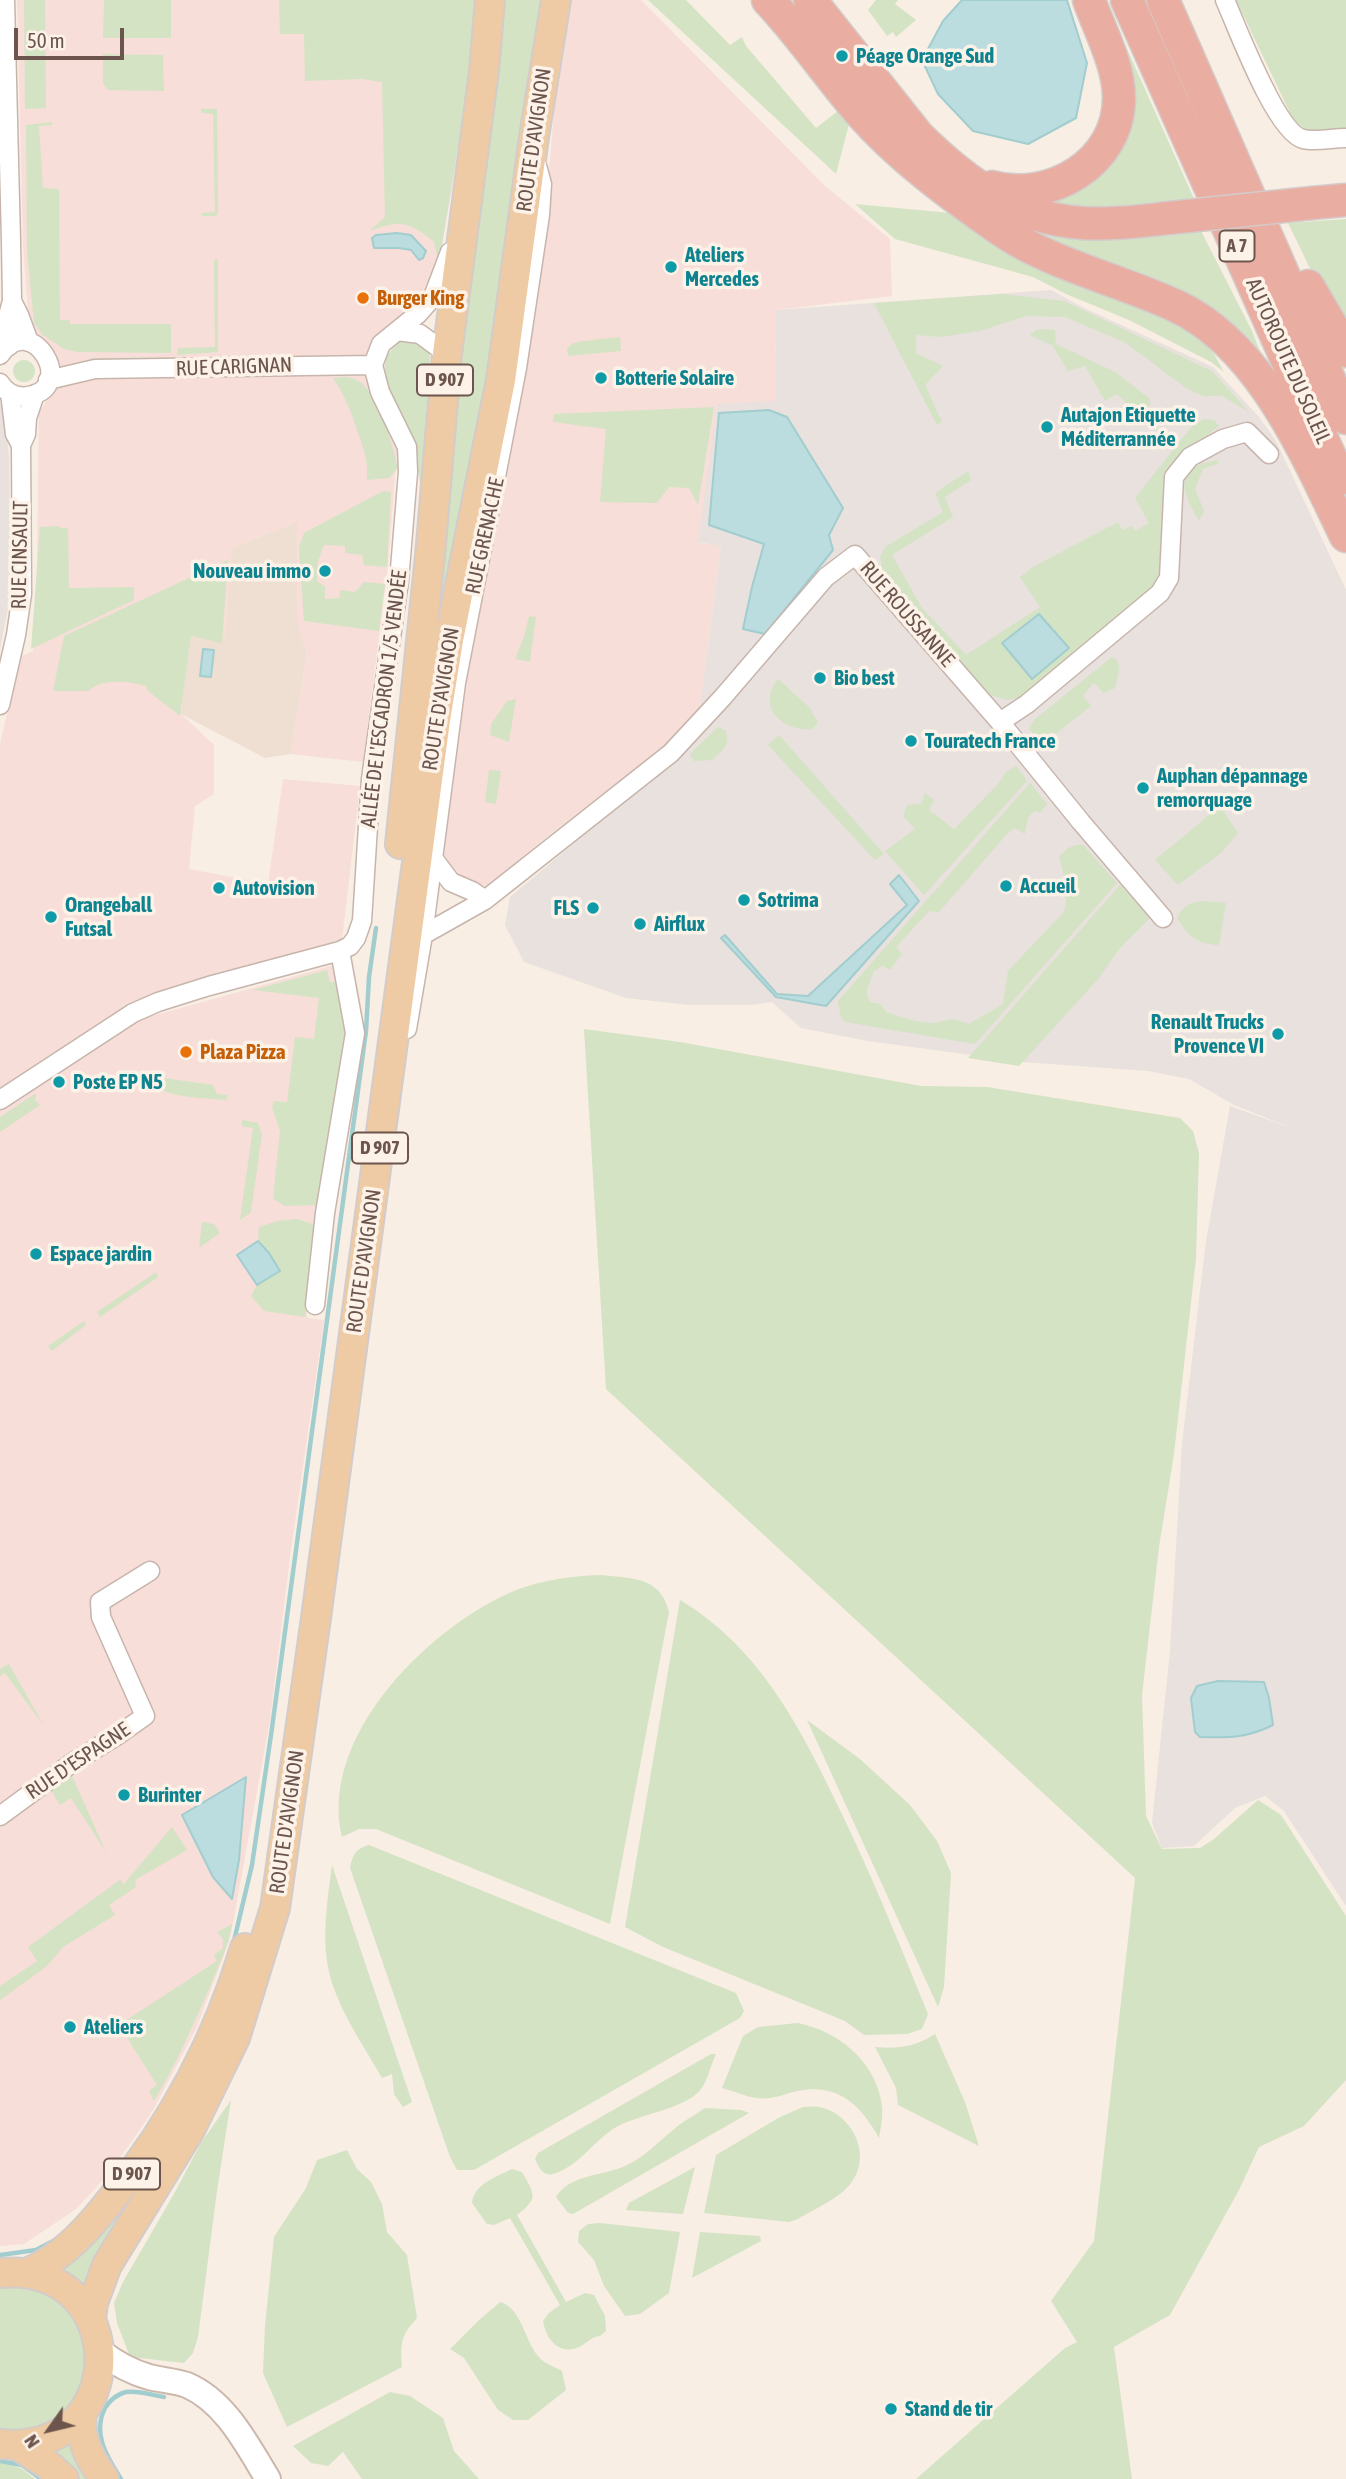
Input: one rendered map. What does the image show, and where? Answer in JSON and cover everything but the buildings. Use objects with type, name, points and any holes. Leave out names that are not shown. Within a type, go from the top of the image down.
[{"type":"highway","points":[[768,0],[860,112],[897,150],[1036,226],[1074,233],[1108,233],[1171,223],[1325,208],[1346,200]]},
{"type":"highway","points":[[810,0],[918,136],[936,153],[1003,232],[1052,257],[1178,307],[1236,349],[1268,391],[1309,461],[1346,536]]},
{"type":"highway","points":[[963,188],[1020,191],[1042,189],[1073,176],[1095,158],[1105,145],[1115,127],[1119,99],[1115,72],[1089,0]]},
{"type":"highway","name":"AUTOROUTE DU SOLEIL","points":[[1127,0],[1346,493]]},
{"type":"highway","name":"AUTOROUTE DU SOLEIL","points":[[1163,0],[1346,418]]},
{"type":"highway","points":[[1278,263],[1305,282],[1346,351]]},
{"type":"main road","name":"ROUTE D'AVIGNON","points":[[14,2273],[57,2256],[92,2224],[159,2136],[206,2050],[240,1964],[255,1912],[278,1772],[386,975],[430,556],[447,354],[484,71],[490,0]]},
{"type":"main road","name":"ROUTE D'AVIGNON","points":[[91,2319],[93,2303],[107,2265],[190,2130],[235,2038],[275,1908],[436,720],[500,380],[556,0]]},
{"type":"main road","name":"D 907","points":[[8,2444],[35,2443],[69,2426],[82,2413],[97,2386],[101,2352],[91,2319],[80,2302],[65,2288],[47,2278],[14,2273]]},
{"type":"main road","points":[[82,2413],[80,2430],[84,2445],[89,2458],[104,2479]]},
{"type":"main road","name":"D 907","points":[[8,2444],[47,2464],[64,2479]]},
{"type":"street","points":[[4,350],[12,301],[5,0]]},
{"type":"street","points":[[1225,0],[1274,109],[1287,128],[1302,139],[1346,138]]},
{"type":"street","name":"RUE GRENACHE","points":[[381,1141],[395,1091],[414,993],[456,683],[510,408],[540,215],[542,184],[536,164],[534,137]]},
{"type":"street","points":[[373,365],[381,344],[418,314],[433,297],[441,280],[467,195]]},
{"type":"street","points":[[12,301],[29,342]]},
{"type":"street","points":[[397,331],[420,334],[447,354]]},
{"type":"street","points":[[4,350],[22,342],[29,342],[44,351],[49,360],[51,374],[48,380]]},
{"type":"street","name":"RUE CARIGNAN","points":[[49,360],[95,369],[373,365]]},
{"type":"street","name":"ALLÉE DE L'ESCADRON 1/5 VENDÉE","points":[[340,951],[350,946],[362,921],[371,779],[399,580],[408,472],[407,447],[380,392],[373,365]]},
{"type":"street","name":"RUE CARIGNAN","points":[[48,380],[95,369]]},
{"type":"street","name":"RUE CINSAULT","points":[[0,705],[22,594],[21,445],[35,394],[48,380]]},
{"type":"street","name":"RUE CINSAULT","points":[[5,388],[18,396],[35,394]]},
{"type":"street","name":"RUE CINSAULT","points":[[5,388],[15,434],[21,445]]},
{"type":"street","points":[[1003,726],[1160,593],[1169,578],[1174,477],[1190,457],[1223,439],[1247,432],[1269,454]]},
{"type":"street","name":"RUE ROUSSANNE","points":[[423,935],[485,900],[671,753],[826,577],[855,555],[1003,726],[1080,822],[1163,918]]},
{"type":"street","points":[[432,858],[452,882],[485,900]]},
{"type":"street","points":[[0,1100],[133,1013],[158,1002],[340,951],[355,1033],[324,1213],[315,1305]]},
{"type":"street","name":"RUE D'ESPAGNE","points":[[0,1816],[72,1763],[145,1716],[100,1617],[100,1602],[150,1571]]},
{"type":"street","points":[[101,2352],[124,2367],[148,2377],[187,2385],[224,2412],[268,2479]]},
{"type":"street","points":[[97,2386],[124,2379],[148,2377]]},
{"type":"shaded area","points":[[17,0],[481,0],[473,74],[438,266],[427,292],[408,313],[378,337],[368,384],[379,404],[397,451],[388,566],[363,762],[291,754],[307,652],[298,627],[297,522],[232,548],[225,637],[187,632],[181,714],[214,745],[214,794],[195,806],[189,869],[268,884],[283,779],[360,786],[342,940],[151,994],[0,1089],[0,744],[20,657],[33,651],[36,629],[39,413],[57,385],[53,352],[30,332],[29,326],[23,244]]},
{"type":"shaded area","points":[[563,0],[641,0],[825,186],[890,239],[892,296],[776,310],[775,401],[699,543],[721,545],[699,714],[687,729],[545,838],[488,886],[458,879],[444,855],[446,818],[482,583],[533,329]]},
{"type":"shaded area","points":[[1051,290],[1213,367],[1259,417],[1276,441],[1346,590],[1346,1906],[1284,1811],[1265,1796],[1235,1808],[1194,1846],[1162,1848],[1152,1823],[1170,1651],[1182,1444],[1206,1241],[1230,1106],[1294,1129],[1234,1105],[1189,1079],[1148,1071],[1023,1062],[868,1041],[801,1028],[772,1002],[751,1005],[690,1005],[626,998],[524,962],[505,925],[510,897],[672,761],[699,714],[721,546],[698,542],[717,404],[775,401],[776,310]]},
{"type":"shaded area","points":[[0,403],[5,413],[9,458],[11,593],[0,649]]},
{"type":"shaded area","points":[[297,522],[298,627],[307,652],[291,754],[265,758],[181,714],[187,631],[232,548]]},
{"type":"shaded area","points":[[331,966],[339,981],[347,1036],[307,1310],[307,1318],[324,1320],[270,1720],[230,1939],[196,2029],[153,2110],[103,2180],[76,2209],[24,2244],[0,2246],[0,1104],[110,1034],[149,1017]]},
{"type":"green space","points":[[24,0],[45,0],[46,108],[25,109]]},
{"type":"green space","points":[[104,0],[171,0],[171,38],[103,38]]},
{"type":"green space","points":[[279,0],[481,0],[475,23],[442,245],[437,257],[434,242],[410,226],[396,224],[370,231],[385,217],[382,82],[362,79],[305,81],[304,34],[280,34]]},
{"type":"green space","points":[[503,0],[550,0],[506,280],[412,801],[454,367]]},
{"type":"green space","points":[[648,0],[686,0],[730,45],[742,37],[746,46],[816,128],[838,111],[849,124],[836,174]]},
{"type":"green space","points":[[876,0],[898,0],[895,4],[916,20],[896,37],[893,32],[887,36],[868,10]]},
{"type":"green space","points":[[1105,0],[1195,201],[1076,212],[1028,201],[1110,154]]},
{"type":"green space","points":[[1236,0],[1346,0],[1346,132],[1310,133],[1293,119]]},
{"type":"green space","points":[[103,54],[163,55],[164,91],[108,90],[103,83]]},
{"type":"green space","points":[[201,109],[217,109],[216,216],[202,216],[202,213],[215,212],[213,114],[202,113]]},
{"type":"green space","points":[[52,122],[52,125],[39,126],[43,188],[59,189],[60,320],[70,320],[70,324],[171,324],[171,353],[77,352],[64,349],[43,335],[34,323],[27,251],[26,125]]},
{"type":"green space","points":[[855,204],[950,213],[1067,279],[1154,314],[1198,337],[1214,354],[1224,372],[1211,362],[1129,320],[1033,277],[895,239]]},
{"type":"green space","points":[[1346,219],[1346,334],[1320,289],[1288,223]]},
{"type":"green space","points":[[1201,231],[1252,331],[1274,388],[1261,372],[1016,232],[1071,239],[1168,236]]},
{"type":"green space","points":[[218,259],[218,352],[177,355],[178,348],[215,347],[214,260]]},
{"type":"green space","points":[[1002,294],[1064,301],[1212,371],[1249,412],[1222,396],[1203,396],[1186,388],[1126,343],[1065,317],[1026,316],[980,331],[941,337],[916,335],[916,353],[943,366],[925,385],[942,422],[937,425],[874,303]]},
{"type":"green space","points":[[1036,330],[1055,330],[1056,344],[1115,372],[1150,399],[1147,409],[1132,408],[1117,394],[1105,401],[1085,366],[1068,371],[1053,346],[1030,335]]},
{"type":"green space","points":[[620,337],[621,351],[568,356],[567,348],[574,343]]},
{"type":"green space","points":[[407,339],[427,349],[430,356],[421,491],[415,448],[384,378],[386,356],[399,342]]},
{"type":"green space","points":[[220,357],[215,361],[91,361],[91,358]]},
{"type":"green space","points":[[24,360],[32,363],[35,371],[32,379],[24,382],[16,379],[13,371],[16,363]]},
{"type":"green space","points":[[344,377],[363,385],[377,405],[398,468],[389,478],[367,480],[362,443],[347,404],[333,378]]},
{"type":"green space","points":[[714,407],[698,505],[689,488],[669,487],[657,503],[600,502],[606,429],[553,422],[554,414]]},
{"type":"green space","points":[[1204,419],[1214,420],[1219,426],[1174,462],[1170,473],[1164,551],[1156,580],[1149,592],[1024,697],[1007,700],[987,694],[884,577],[880,557],[885,547],[943,512],[935,493],[968,471],[971,480],[945,497],[953,517],[892,555],[922,608],[966,655],[1040,607],[1020,577],[1033,567],[1118,522],[1122,530],[1132,526],[1135,531],[1149,523],[1135,498],[1193,425]]},
{"type":"green space","points":[[1216,460],[1219,463],[1203,469],[1195,489],[1204,511],[1199,521],[1186,493],[1185,479],[1197,466]]},
{"type":"green space","points":[[383,491],[391,492],[387,567],[364,565],[362,555],[345,553],[345,546],[324,545],[318,561],[317,581],[325,587],[325,599],[339,598],[341,590],[355,592],[364,582],[385,584],[379,631],[304,621],[299,547],[304,533]]},
{"type":"green space","points":[[40,527],[68,528],[69,588],[134,587],[134,600],[31,649]]},
{"type":"green space","points":[[228,560],[222,643],[191,636],[180,716],[148,691],[146,686],[139,684],[108,682],[88,691],[53,691],[64,636]]},
{"type":"green space","points":[[529,616],[536,617],[530,662],[515,659]]},
{"type":"green space","points":[[1112,657],[1119,666],[1115,688],[1104,693],[1094,683],[1083,695],[1091,706],[1057,733],[1051,732],[1041,749],[1035,742],[1030,746],[1025,741],[1035,735],[1029,729],[1034,720]]},
{"type":"green space","points":[[778,679],[809,707],[818,723],[812,729],[791,726],[776,715],[770,699]]},
{"type":"green space","points":[[516,699],[509,742],[490,735],[491,724],[507,701]]},
{"type":"green space","points":[[718,727],[725,730],[727,735],[725,747],[712,760],[694,761],[690,754]]},
{"type":"green space","points":[[779,735],[884,854],[875,860],[768,745]]},
{"type":"green space","points":[[1016,766],[1027,781],[924,895],[885,851],[915,829],[903,816],[907,805],[921,804],[925,793],[934,800],[929,810],[954,829],[999,783],[1005,773]]},
{"type":"green space","points":[[489,770],[501,771],[496,804],[485,802]]},
{"type":"green space","points":[[1030,783],[1047,804],[1040,813],[1035,811],[1028,817],[1025,834],[1014,828],[1006,835],[939,912],[929,911],[896,947],[902,954],[890,970],[883,966],[874,971],[866,992],[870,1002],[880,1004],[886,1012],[915,1021],[934,1023],[952,1019],[969,1024],[1003,1004],[1008,971],[1062,914],[1067,886],[1059,857],[1064,852],[1072,846],[1083,845],[1117,883],[975,1044],[845,1022],[841,1018],[838,1001]]},
{"type":"green space","points":[[1220,806],[1238,833],[1222,852],[1178,885],[1155,860]]},
{"type":"green space","points":[[1120,885],[1150,918],[1119,949],[1099,978],[1019,1066],[968,1058]]},
{"type":"green space","points":[[1204,901],[1226,903],[1219,945],[1194,938],[1177,918],[1188,905]]},
{"type":"green space","points":[[327,970],[330,982],[339,981],[347,1036],[319,1205],[285,1206],[273,1199],[280,1131],[272,1107],[274,1101],[287,1102],[295,1037],[314,1039],[319,998],[253,990]]},
{"type":"green space","points":[[584,1029],[680,1042],[921,1086],[987,1087],[1180,1118],[1193,1131],[1199,1153],[1196,1258],[1174,1454],[1159,1547],[1142,1695],[1146,1816],[1162,1849],[1200,1848],[1258,1800],[1281,1815],[1346,1916],[1346,2080],[1304,2126],[1259,2147],[1239,2190],[1170,2315],[1114,2347],[1132,2479],[916,2479],[1065,2348],[1077,2342],[1051,2301],[1094,2241],[1135,1878],[606,1389]]},
{"type":"green space","points":[[150,1076],[213,1085],[217,1094],[228,1095],[226,1100],[174,1094],[156,1087],[150,1082]]},
{"type":"green space","points":[[36,1093],[35,1100],[40,1105],[0,1132],[0,1117]]},
{"type":"green space","points":[[242,1120],[258,1123],[262,1134],[251,1212],[240,1220],[253,1128],[242,1126]]},
{"type":"green space","points":[[297,1219],[319,1226],[305,1317],[264,1311],[251,1296],[257,1285],[280,1271],[258,1241],[259,1227],[277,1221]]},
{"type":"green space","points":[[202,1222],[214,1224],[220,1233],[199,1248]]},
{"type":"green space","points":[[156,1272],[158,1277],[100,1317],[97,1312]]},
{"type":"green space","points":[[84,1321],[86,1325],[52,1351],[48,1346]]},
{"type":"green space","points":[[602,1575],[634,1579],[652,1586],[665,1600],[669,1612],[610,1924],[376,1829],[359,1829],[342,1837],[339,1800],[346,1763],[361,1728],[384,1694],[410,1664],[440,1636],[503,1596],[551,1580]]},
{"type":"green space","points":[[680,1600],[708,1619],[733,1641],[775,1692],[793,1719],[839,1808],[896,1936],[928,2014],[922,2029],[907,2034],[864,2035],[845,2021],[663,1947],[625,1927]]},
{"type":"green space","points":[[9,1664],[44,1726],[5,1673],[0,1676],[0,1669]]},
{"type":"green space","points":[[807,1720],[860,1759],[910,1805],[937,1841],[951,1873],[944,1987],[938,2007]]},
{"type":"green space","points":[[72,1776],[106,1852],[71,1798],[60,1805],[51,1790]]},
{"type":"green space","points":[[172,1827],[187,1850],[135,1880],[136,1887],[109,1905],[115,1915],[63,1947],[47,1966],[0,2000],[0,1986],[37,1961],[28,1947],[121,1879],[123,1885]]},
{"type":"green space","points":[[369,1845],[736,1993],[744,2011],[740,2018],[474,2170],[457,2170],[450,2157],[350,1868],[355,1853]]},
{"type":"green space","points":[[332,1865],[412,2102],[403,2107],[394,2094],[392,2074],[382,2078],[348,2020],[332,1983],[325,1939]]},
{"type":"green space","points":[[232,1924],[226,1948],[210,1987],[177,2059],[154,2101],[149,2091],[157,2085],[119,2025],[217,1961],[214,1955],[223,1948],[223,1939],[217,1932]]},
{"type":"green space","points":[[798,2023],[839,2040],[862,2060],[877,2085],[882,2105],[879,2138],[856,2106],[836,2093],[812,2089],[764,2099],[722,2088],[743,2036],[758,2027]]},
{"type":"green space","points":[[935,2034],[965,2102],[979,2146],[898,2105],[896,2088],[875,2047],[906,2046]]},
{"type":"green space","points":[[711,2054],[716,2054],[708,2077],[694,2096],[613,2129],[562,2171],[549,2175],[539,2168],[535,2159],[538,2153]]},
{"type":"green space","points":[[231,2100],[198,2337],[193,2353],[184,2363],[130,2357],[117,2323],[114,2303],[123,2282],[201,2143]]},
{"type":"green space","points":[[803,2107],[831,2111],[841,2117],[856,2137],[860,2160],[857,2172],[846,2189],[789,2222],[704,2213],[716,2155],[780,2117]]},
{"type":"green space","points":[[705,2108],[749,2113],[573,2214],[568,2213],[556,2197],[562,2189],[578,2180],[632,2162]]},
{"type":"green space","points":[[347,2150],[357,2169],[371,2182],[382,2204],[387,2232],[407,2255],[417,2318],[403,2340],[402,2367],[287,2427],[263,2373],[274,2237],[306,2188],[317,2160]]},
{"type":"green space","points":[[695,2167],[683,2214],[626,2210],[629,2203]]},
{"type":"green space","points":[[512,2169],[522,2172],[533,2196],[517,2215],[566,2302],[585,2293],[594,2295],[605,2316],[606,2331],[579,2347],[565,2349],[550,2340],[543,2321],[560,2305],[510,2218],[494,2225],[487,2224],[472,2203],[481,2186]]},
{"type":"green space","points":[[118,2211],[123,2217],[86,2289],[61,2273]]},
{"type":"green space","points":[[588,2224],[680,2232],[669,2293],[640,2314],[625,2316],[604,2286],[594,2260],[578,2242],[579,2231]]},
{"type":"green space","points":[[700,2232],[760,2236],[761,2241],[692,2278]]},
{"type":"green space","points":[[9,2284],[57,2295],[89,2343],[80,2398],[50,2427],[0,2433],[0,2285]]},
{"type":"green space","points":[[500,2302],[513,2310],[518,2317],[533,2350],[540,2358],[562,2371],[566,2390],[528,2420],[513,2420],[498,2410],[464,2358],[450,2349]]},
{"type":"green space","points":[[390,2392],[410,2396],[443,2418],[454,2451],[479,2479],[362,2479],[343,2452],[328,2466],[311,2463],[293,2446]]},
{"type":"green space","points":[[70,2440],[93,2479],[79,2479],[49,2453],[51,2449]]},
{"type":"green space","points":[[0,2462],[21,2468],[35,2479],[0,2479]]},
{"type":"water","points":[[962,0],[1067,0],[1087,63],[1076,118],[1028,144],[973,131],[938,94],[922,60],[943,21]]},
{"type":"water","points":[[376,235],[411,235],[426,251],[423,258],[419,260],[411,250],[374,248],[372,238]]},
{"type":"water","points":[[769,410],[787,417],[843,508],[829,535],[833,550],[765,634],[743,629],[764,544],[709,525],[719,413]]},
{"type":"water","points":[[1039,614],[1069,648],[1032,679],[1002,643]]},
{"type":"water","points":[[203,649],[214,650],[211,677],[200,676]]},
{"type":"water","points":[[899,875],[919,901],[826,1006],[776,997],[721,938],[725,935],[777,994],[808,996],[907,905],[890,884]]},
{"type":"water","points":[[258,1241],[280,1271],[257,1285],[237,1255]]},
{"type":"water","points":[[1218,1681],[1264,1682],[1273,1725],[1238,1736],[1200,1737],[1195,1732],[1191,1698],[1197,1686]]},
{"type":"water","points":[[246,1777],[239,1860],[232,1899],[213,1877],[182,1815]]},
{"type":"waterway","points":[[233,1945],[252,1865],[272,1728],[366,1031],[369,977],[376,928]]},
{"type":"waterway","points":[[0,2255],[36,2250],[55,2240]]},
{"type":"waterway","points":[[121,2479],[103,2445],[100,2427],[105,2408],[119,2394],[126,2392],[164,2397]]},
{"type":"waterway","points":[[0,2461],[22,2465],[41,2479]]},
{"type":"place","name":"Péage Orange Sud","points":[[842,56]]},
{"type":"place","name":"Ateliers Mercedes","points":[[671,267]]},
{"type":"place","name":"Burger King","points":[[363,298]]},
{"type":"place","name":"Botterie Solaire","points":[[601,378]]},
{"type":"place","name":"Autajon Etiquette Méditerrannée","points":[[1047,427]]},
{"type":"place","name":"Nouveau immo","points":[[325,571]]},
{"type":"place","name":"Bio best","points":[[820,678]]},
{"type":"place","name":"Touratech France","points":[[911,741]]},
{"type":"place","name":"Auphan dépannage remorquage","points":[[1143,788]]},
{"type":"place","name":"Accueil","points":[[1006,886]]},
{"type":"place","name":"Autovision","points":[[219,888]]},
{"type":"place","name":"Sotrima","points":[[744,900]]},
{"type":"place","name":"FLS","points":[[593,908]]},
{"type":"place","name":"Orangeball Futsal","points":[[51,917]]},
{"type":"place","name":"Airflux","points":[[640,924]]},
{"type":"place","name":"Renault Trucks Provence VI","points":[[1278,1034]]},
{"type":"place","name":"Plaza Pizza","points":[[186,1052]]},
{"type":"place","name":"Poste EP N5","points":[[59,1082]]},
{"type":"place","name":"Espace jardin","points":[[36,1254]]},
{"type":"place","name":"Burinter","points":[[124,1795]]},
{"type":"place","name":"Ateliers","points":[[70,2027]]},
{"type":"place","name":"Stand de tir","points":[[891,2409]]}]
